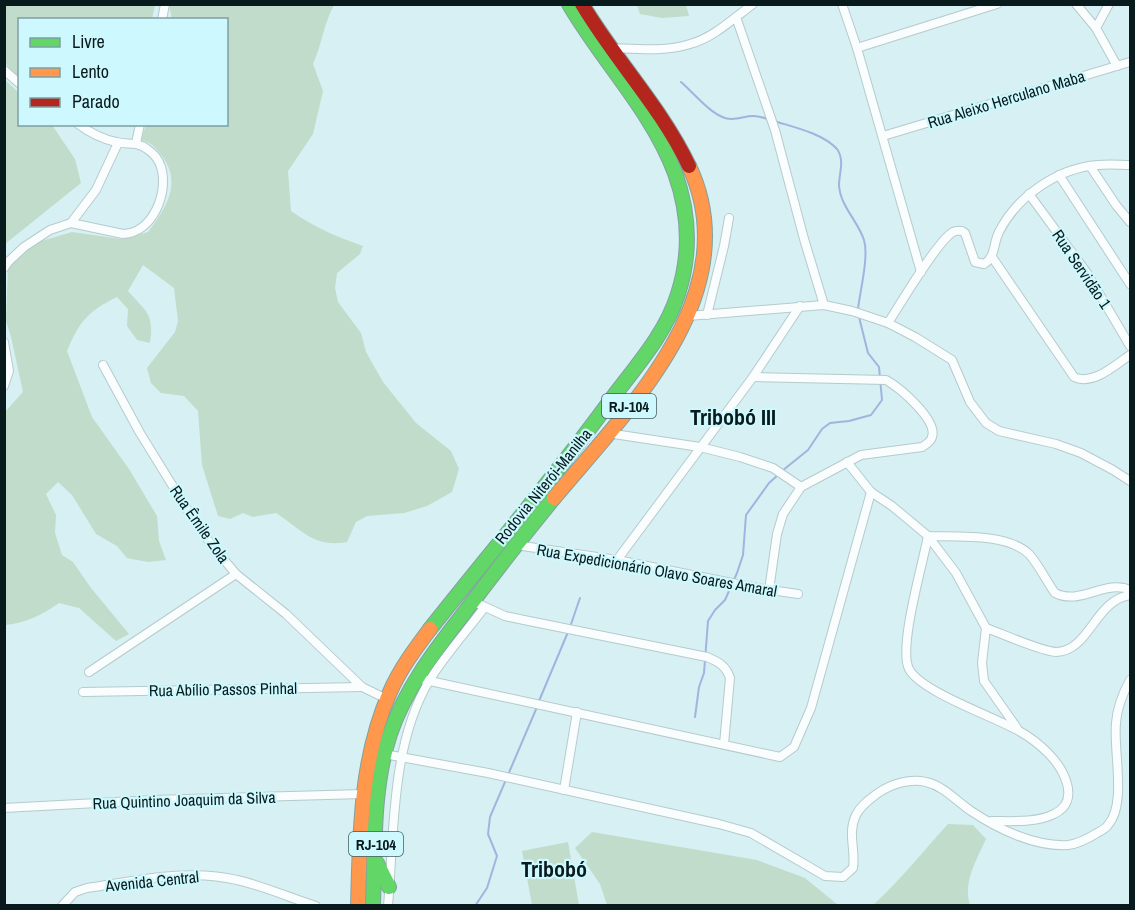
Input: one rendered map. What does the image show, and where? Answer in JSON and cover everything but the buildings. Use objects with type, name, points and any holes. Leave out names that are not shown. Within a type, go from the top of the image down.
[{"type":"highway","name":"Rodovia Niterói-Manilha","points":[[358,906],[363,794],[369,755],[387,699],[419,644],[601,414],[659,333],[673,308],[683,276],[687,245],[686,213],[670,159],[653,129],[592,43],[570,4]]},
{"type":"highway","name":"Rodovia Niterói-Manilha","points":[[373,906],[376,821],[384,754],[398,713],[478,605],[516,545],[643,388],[674,343],[698,290],[702,260],[702,211],[700,197],[688,164],[675,138],[582,4]]},
{"type":"highway","points":[[375,860],[389,886]]},
{"type":"street","points":[[611,48],[653,50],[692,44],[708,36],[753,4]]},
{"type":"street","points":[[842,4],[883,136],[921,272]]},
{"type":"street","points":[[857,48],[998,4]]},
{"type":"street","points":[[1076,4],[1096,28],[1117,66]]},
{"type":"street","points":[[1096,28],[1109,4]]},
{"type":"street","points":[[736,17],[775,130],[804,239],[825,304]]},
{"type":"street","name":"Rua Aleixo Herculano Maba","points":[[883,136],[1131,63]]},
{"type":"street","points":[[4,70],[18,82]]},
{"type":"street","points":[[4,268],[24,247],[50,230],[71,223],[130,234],[142,229],[152,219],[158,205],[164,177],[161,164],[153,154],[136,143],[118,143],[104,139],[81,126]]},
{"type":"street","points":[[136,143],[140,126]]},
{"type":"street","points":[[71,223],[96,190],[118,143]]},
{"type":"street","points":[[888,323],[921,272],[946,239],[958,231],[965,233],[975,262],[984,264],[992,257],[997,236],[1004,223],[1013,209],[1029,194],[1059,175],[1090,166],[1131,165]]},
{"type":"street","points":[[1090,166],[1116,205],[1131,222]]},
{"type":"street","points":[[1059,175],[1131,284]]},
{"type":"street","name":"Rua Servidão 1","points":[[1029,194],[1087,273],[1131,346]]},
{"type":"street","points":[[707,315],[729,218]]},
{"type":"street","points":[[992,257],[1074,377],[1080,380],[1093,378],[1131,355]]},
{"type":"street","points":[[688,316],[825,304],[888,323],[952,360],[970,402],[986,423],[999,430],[1056,444],[1081,453],[1131,482]]},
{"type":"street","points":[[617,560],[753,377],[800,306]]},
{"type":"street","points":[[4,342],[9,371],[4,386]]},
{"type":"street","name":"Rua Êmile Zola","points":[[103,365],[140,433],[185,506],[210,543],[236,574],[286,614],[362,687],[387,699]]},
{"type":"street","points":[[753,377],[881,380],[903,393],[925,415],[933,429],[933,436],[922,447],[871,453],[847,462],[801,487],[783,514],[777,534],[769,590]]},
{"type":"street","points":[[607,433],[700,447],[740,457],[773,468],[801,487]]},
{"type":"street","points":[[847,462],[872,492],[928,536],[956,573],[986,628],[982,663],[984,681],[1019,730]]},
{"type":"street","points":[[388,906],[393,830],[402,757],[423,680],[780,757],[794,747],[811,708],[838,605],[872,492]]},
{"type":"street","points":[[928,536],[1005,540],[1019,546],[1030,555],[1055,593],[1062,597],[1070,598],[1113,587],[1131,590]]},
{"type":"street","points":[[928,536],[906,650],[906,661],[910,672],[919,681],[933,689],[1019,730],[1049,754],[1061,770],[1069,787],[1068,800],[1055,814],[1036,819],[988,821]]},
{"type":"street","name":"Rua Expedicionário Olavo Soares Amaral","points":[[516,545],[617,560],[719,581],[798,594]]},
{"type":"street","points":[[89,672],[236,574]]},
{"type":"street","points":[[986,628],[1054,652],[1066,651],[1082,638],[1101,612],[1114,603],[1131,596]]},
{"type":"street","points":[[478,605],[505,616],[704,656],[721,664],[728,670],[730,678],[724,744]]},
{"type":"street","points":[[384,754],[488,773],[719,824],[751,833],[825,876],[835,878],[843,877],[853,868],[855,860],[850,832],[856,814],[865,802],[885,789],[909,781],[924,781],[938,786],[971,812],[1011,832],[1049,845],[1071,845],[1108,826],[1116,812],[1118,796],[1116,722],[1120,702],[1131,680]]},
{"type":"street","name":"Rua Abílio Passos Pinhal","points":[[83,692],[362,687]]},
{"type":"street","points":[[564,790],[578,712]]},
{"type":"street","name":"Rua Quintino Joaquim da Silva","points":[[4,808],[153,800],[363,794]]},
{"type":"street","name":"Avenida Central","points":[[62,906],[75,892],[87,888],[182,876],[215,876],[238,880],[316,906]]},
{"type":"street","points":[[277,906],[284,896]]},
{"type":"green space","points":[[4,5],[155,5],[152,18],[18,18],[18,77],[5,63]]},
{"type":"green space","points":[[169,5],[334,5],[313,64],[323,91],[313,134],[288,171],[291,211],[326,231],[363,246],[360,254],[337,273],[335,288],[338,302],[361,333],[366,352],[383,382],[416,423],[451,451],[459,469],[452,492],[427,506],[404,513],[367,516],[356,522],[347,542],[317,540],[276,513],[253,517],[243,513],[230,519],[218,516],[202,465],[198,411],[184,396],[161,393],[151,383],[147,368],[175,332],[178,321],[174,288],[143,265],[128,291],[148,314],[151,325],[150,343],[137,340],[127,326],[128,309],[117,297],[99,307],[86,318],[67,351],[92,417],[129,469],[157,516],[159,541],[166,560],[148,562],[127,558],[117,546],[96,534],[72,495],[58,482],[46,494],[56,515],[55,533],[62,555],[73,562],[129,634],[116,641],[79,608],[59,603],[34,618],[5,625],[4,413],[23,392],[6,321],[8,264],[38,242],[72,232],[121,239],[148,232],[169,196],[171,176],[162,156],[148,142],[141,140],[146,126],[228,126],[228,18],[172,18]]},
{"type":"green space","points":[[637,5],[686,5],[689,16],[662,18],[640,14]]},
{"type":"green space","points":[[4,79],[18,92],[18,126],[53,126],[75,159],[81,183],[5,244]]},
{"type":"green space","points":[[948,824],[973,825],[986,839],[969,880],[970,905],[873,905],[902,876]]},
{"type":"green space","points":[[592,832],[757,860],[805,878],[838,905],[607,905],[600,884],[575,848]]},
{"type":"green space","points":[[568,842],[579,905],[532,905],[522,851]]},
{"type":"waterway","points":[[681,82],[704,105],[725,118],[752,116],[768,119]]},
{"type":"waterway","points":[[774,121],[824,139],[831,143],[839,153],[840,193],[861,233],[865,247],[865,265],[858,309]]},
{"type":"waterway","points":[[782,471],[808,450],[822,429],[830,423],[871,415],[882,400],[879,367],[868,353],[859,317]]},
{"type":"waterway","points":[[695,717],[699,687],[704,673],[708,621],[725,600],[737,573],[743,555],[746,515],[769,483],[778,475]]},
{"type":"waterway","points":[[570,627],[580,598]]},
{"type":"waterway","points":[[539,701],[568,632]]},
{"type":"waterway","points":[[475,906],[487,888],[497,856],[488,834],[490,817],[537,707]]},
{"type":"traffic: fast","points":[[430,629],[569,456],[650,348],[673,308],[682,279],[687,233],[686,218],[675,173],[665,150],[640,107],[569,4]]},
{"type":"traffic: fast","points":[[373,906],[377,798],[380,776],[390,734],[403,702],[440,644],[554,498]]},
{"type":"traffic: fast","points":[[377,863],[389,887]]},
{"type":"traffic: slow","points":[[554,498],[645,387],[672,346],[692,303],[704,259],[703,213],[689,166]]},
{"type":"traffic: slow","points":[[358,906],[361,824],[367,770],[380,717],[390,692],[408,659],[430,629]]},
{"type":"traffic: jam","points":[[582,4],[652,104],[678,144],[689,166]]},
{"type":"district","name":"Tribobó III","points":[[733,417]]},
{"type":"district","name":"Tribobó","points":[[554,869]]}]
